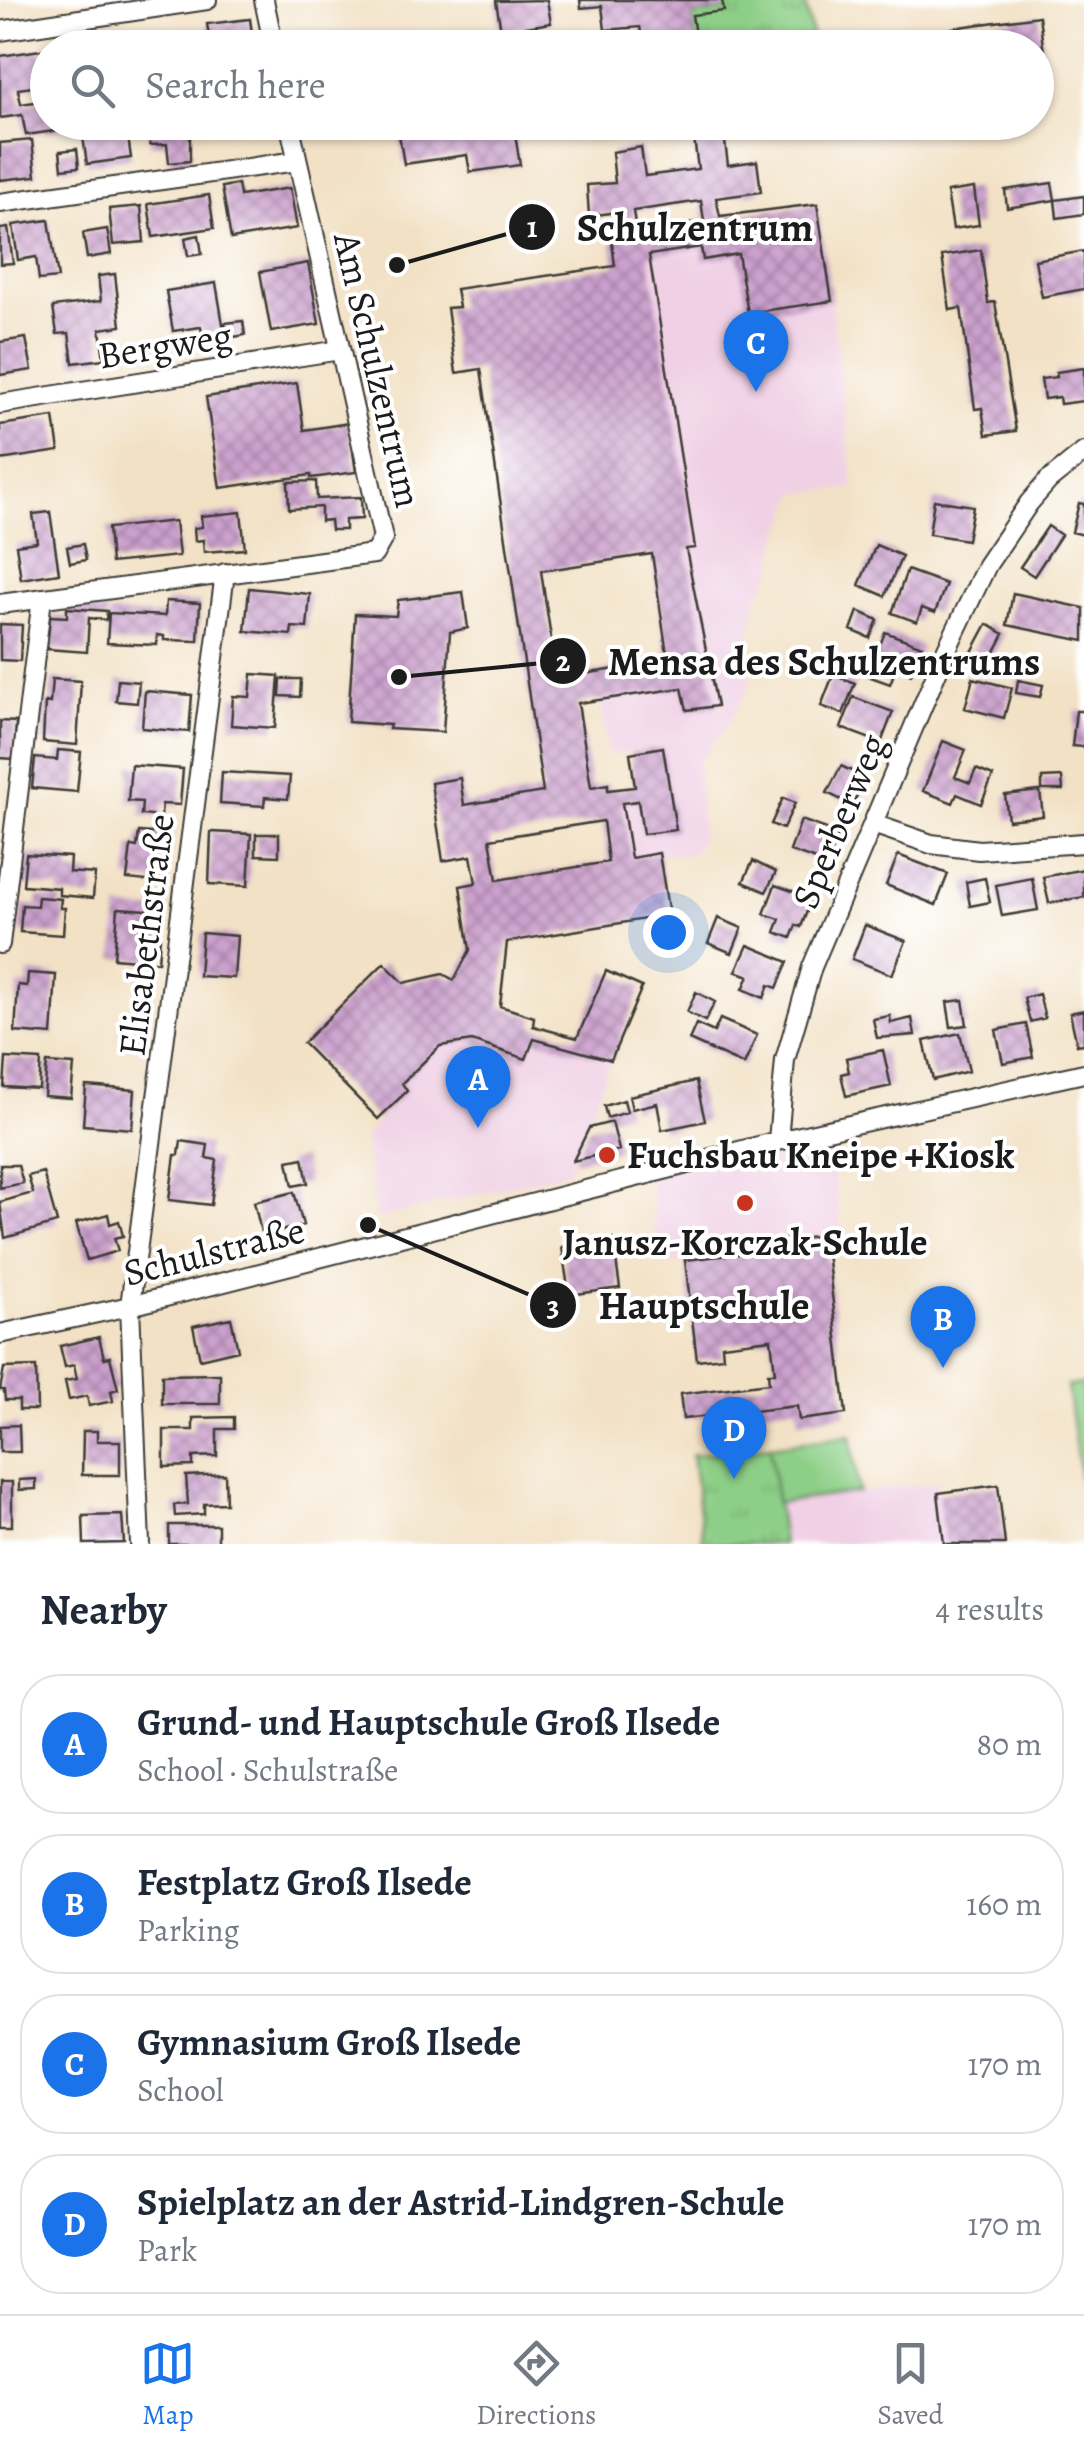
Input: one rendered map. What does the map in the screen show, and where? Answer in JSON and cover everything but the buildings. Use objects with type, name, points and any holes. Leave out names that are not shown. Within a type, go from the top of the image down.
[{"type":"street","points":[[0,31],[207,0]]},
{"type":"street","points":[[264,0],[270,30]]},
{"type":"street","name":"Am Schulzentrum","points":[[0,604],[374,554],[383,538],[293,140]]},
{"type":"street","points":[[0,203],[297,162]]},
{"type":"street","name":"Bergweg","points":[[0,404],[340,350]]},
{"type":"street","name":"Sperberweg","points":[[778,1141],[785,1060],[812,967],[945,653],[987,566],[1029,503],[1048,481],[1084,452]]},
{"type":"street","name":"Elisabethstraße","points":[[140,1544],[130,1306],[226,572]]},
{"type":"street","points":[[0,944],[42,598]]},
{"type":"street","points":[[872,824],[931,844],[979,850],[1084,843]]},
{"type":"street","name":"Schulstraße","points":[[0,1334],[130,1306],[778,1141],[1084,1073]]},
{"type":"shaded area","points":[[701,247],[703,260],[738,254],[748,313],[831,301],[854,488],[796,493],[779,538],[772,573],[757,596],[749,637],[749,688],[724,730],[697,763],[702,837],[693,855],[659,853],[631,858],[622,803],[638,801],[644,834],[662,747],[609,755],[600,699],[682,688],[687,710],[717,705],[686,549],[694,548],[649,255]]},
{"type":"shaded area","points":[[534,1039],[611,1060],[568,1172],[376,1219],[364,1137],[406,1092],[402,1083],[440,1046],[472,1041],[526,1059]]},
{"type":"shaded area","name":"Janusz-Korczak-Schule","points":[[828,1132],[842,1233],[782,1240],[782,1249],[658,1264],[650,1174]]},
{"type":"shaded area","points":[[937,1482],[944,1544],[783,1544],[777,1503]]},
{"type":"green space","points":[[722,0],[804,0],[811,30],[694,30],[692,15],[723,11]]},
{"type":"green space","points":[[1084,1384],[1084,1507],[1067,1386]]},
{"type":"green space","points":[[851,1435],[859,1492],[777,1503],[770,1446]]},
{"type":"green space","points":[[770,1446],[783,1544],[703,1544],[692,1455]]},
{"type":"place","name":"Schulzentrum","points":[[397,265]]},
{"type":"place","name":"Gymnasium Groß Ilsede","points":[[756,392]]},
{"type":"place","name":"Mensa des Schulzentrums","points":[[399,677]]},
{"type":"place","name":"Grund- und Hauptschule Groß Ilsede","points":[[478,1128]]},
{"type":"place","name":"Fuchsbau Kneipe +Kiosk","points":[[607,1155]]},
{"type":"place","name":"Janusz-Korczak-Schule","points":[[745,1203]]},
{"type":"place","name":"Hauptschule","points":[[368,1225]]},
{"type":"place","name":"Festplatz Groß Ilsede","points":[[943,1368]]},
{"type":"place","name":"Spielplatz an der Astrid-Lindgren-Schule","points":[[734,1479]]}]
